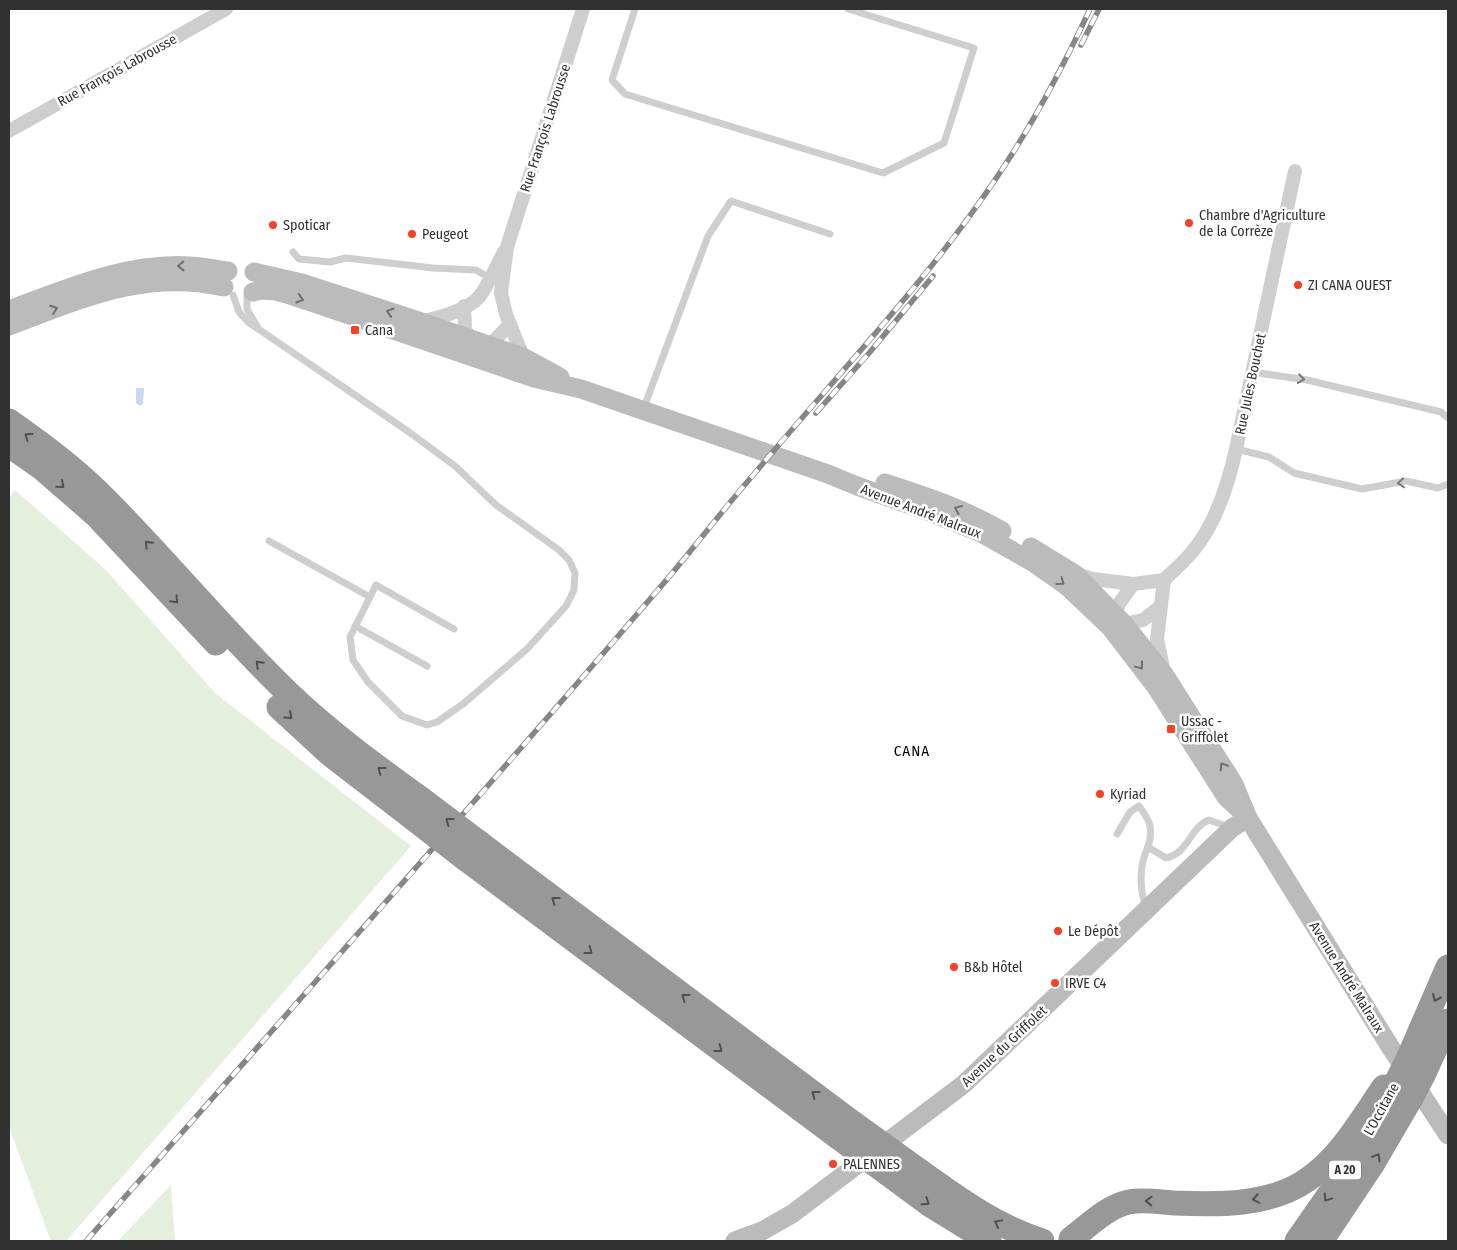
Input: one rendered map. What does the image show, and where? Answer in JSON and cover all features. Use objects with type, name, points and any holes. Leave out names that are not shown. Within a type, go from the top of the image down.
[{"type":"highway","points":[[9,421],[66,464],[105,499],[286,691],[419,810],[896,1167],[999,1224],[1042,1241]]},
{"type":"highway","points":[[9,445],[42,468],[96,515],[200,627],[276,705],[330,754],[419,810]]},
{"type":"highway","points":[[1413,1062],[1423,1028],[1448,967]]},
{"type":"highway","name":"L'Occitane","points":[[1298,1241],[1395,1094],[1413,1062],[1448,1021]]},
{"type":"highway","points":[[1071,1240],[1108,1212],[1128,1202],[1212,1204],[1240,1202],[1271,1196],[1296,1187],[1331,1160],[1395,1094]]},
{"type":"highway","name":"L'Occitane","points":[[1321,1241],[1373,1163],[1395,1094]]},
{"type":"highway","points":[[896,1167],[929,1204],[989,1241]]},
{"type":"street","name":"Rue François Labrousse","points":[[9,131],[226,9]]},
{"type":"street","name":"Rue François Labrousse","points":[[523,357],[506,314],[502,293],[507,247],[583,9]]},
{"type":"street","name":"Rue Jules Bouchet","points":[[1164,580],[1192,552],[1212,523],[1224,491],[1236,449],[1296,171]]},
{"type":"street","name":"Rue François Labrousse","points":[[419,321],[433,320],[456,312],[478,298],[507,247]]},
{"type":"street","name":"Avenue André Malraux","points":[[9,310],[99,278],[134,270],[189,266],[237,288]]},
{"type":"street","name":"Avenue André Malraux","points":[[237,288],[230,268],[302,283],[419,321],[478,346],[506,368]]},
{"type":"street","points":[[237,288],[256,289],[257,280],[254,272]]},
{"type":"street","name":"Avenue André Malraux","points":[[9,326],[89,296],[122,286],[185,280],[237,288],[274,291],[534,378],[581,389],[828,474],[927,511],[980,533],[1034,563],[1116,621],[1226,797],[1248,818]]},
{"type":"street","points":[[464,306],[465,330],[478,346],[510,324]]},
{"type":"street","name":"Avenue André Malraux","points":[[402,333],[437,337],[523,357],[581,389]]},
{"type":"street","name":"Avenue André Malraux","points":[[828,474],[865,476],[932,498],[986,522],[1075,574],[1164,674],[1234,784],[1248,818],[1448,1136]]},
{"type":"street","points":[[1075,574],[1093,579],[1133,584],[1164,580],[1157,639],[1164,674]]},
{"type":"street","points":[[1133,584],[1116,621],[1143,620],[1160,607]]},
{"type":"street","name":"Avenue du Griffolet","points":[[735,1241],[762,1231],[792,1214],[964,1084],[1149,910],[1232,828],[1248,818]]},
{"type":"lane","points":[[635,9],[612,80],[625,94],[883,173],[944,143],[974,48],[848,9]]},
{"type":"lane","points":[[643,410],[708,236],[731,202],[830,234]]},
{"type":"lane","points":[[293,252],[299,259],[330,262],[346,258],[433,268],[476,270],[489,278],[503,283]]},
{"type":"lane","points":[[237,288],[239,312],[248,322],[409,432],[455,466],[496,505],[559,550],[569,560],[575,573],[574,590],[566,606],[527,650],[463,704],[437,722],[426,725],[402,716],[368,682],[353,660],[350,637],[376,585],[454,629]]},
{"type":"lane","points":[[237,288],[258,328]]},
{"type":"lane","points":[[1252,372],[1307,380],[1441,412],[1448,418]]},
{"type":"lane","points":[[1236,449],[1269,457],[1294,474],[1362,489],[1406,481],[1438,488],[1448,484]]},
{"type":"lane","points":[[269,541],[370,597]]},
{"type":"lane","points":[[356,626],[427,666]]},
{"type":"lane","points":[[1117,834],[1130,812],[1139,806],[1150,826],[1151,837],[1143,861],[1141,876],[1144,901],[1149,910]]},
{"type":"lane","points":[[1148,847],[1166,858],[1181,851],[1202,822],[1209,820],[1232,828]]},
{"type":"green space","points":[[15,490],[106,570],[215,693],[411,846],[66,1241],[51,1241],[9,1127],[9,498]]},
{"type":"green space","points":[[171,1185],[175,1241],[118,1241]]},
{"type":"water","points":[[136,388],[144,388],[143,404],[140,406],[136,403]]},
{"type":"railway","points":[[86,1241],[586,673],[669,577],[785,437],[911,292],[970,216],[1023,137],[1047,95],[1090,9]]},
{"type":"railway","points":[[1081,45],[1099,9]]},
{"type":"railway","points":[[816,413],[933,276]]},
{"type":"place","name":"Chambre d'Agriculture de la Corrèze","points":[[1189,223]]},
{"type":"place","name":"Spoticar","points":[[273,225]]},
{"type":"place","name":"Peugeot","points":[[412,234]]},
{"type":"place","name":"ZI CANA OUEST","points":[[1298,285]]},
{"type":"place","name":"Cana","points":[[355,330]]},
{"type":"place","name":"Ussac - Griffolet","points":[[1171,729]]},
{"type":"place","name":"Kyriad","points":[[1100,794]]},
{"type":"place","name":"Le Dépôt","points":[[1058,931]]},
{"type":"place","name":"B&b Hôtel","points":[[954,967]]},
{"type":"place","name":"IRVE C4","points":[[1055,983]]},
{"type":"place","name":"PALENNES","points":[[833,1164]]},
{"type":"district","name":"CANA","points":[[912,751]]}]
